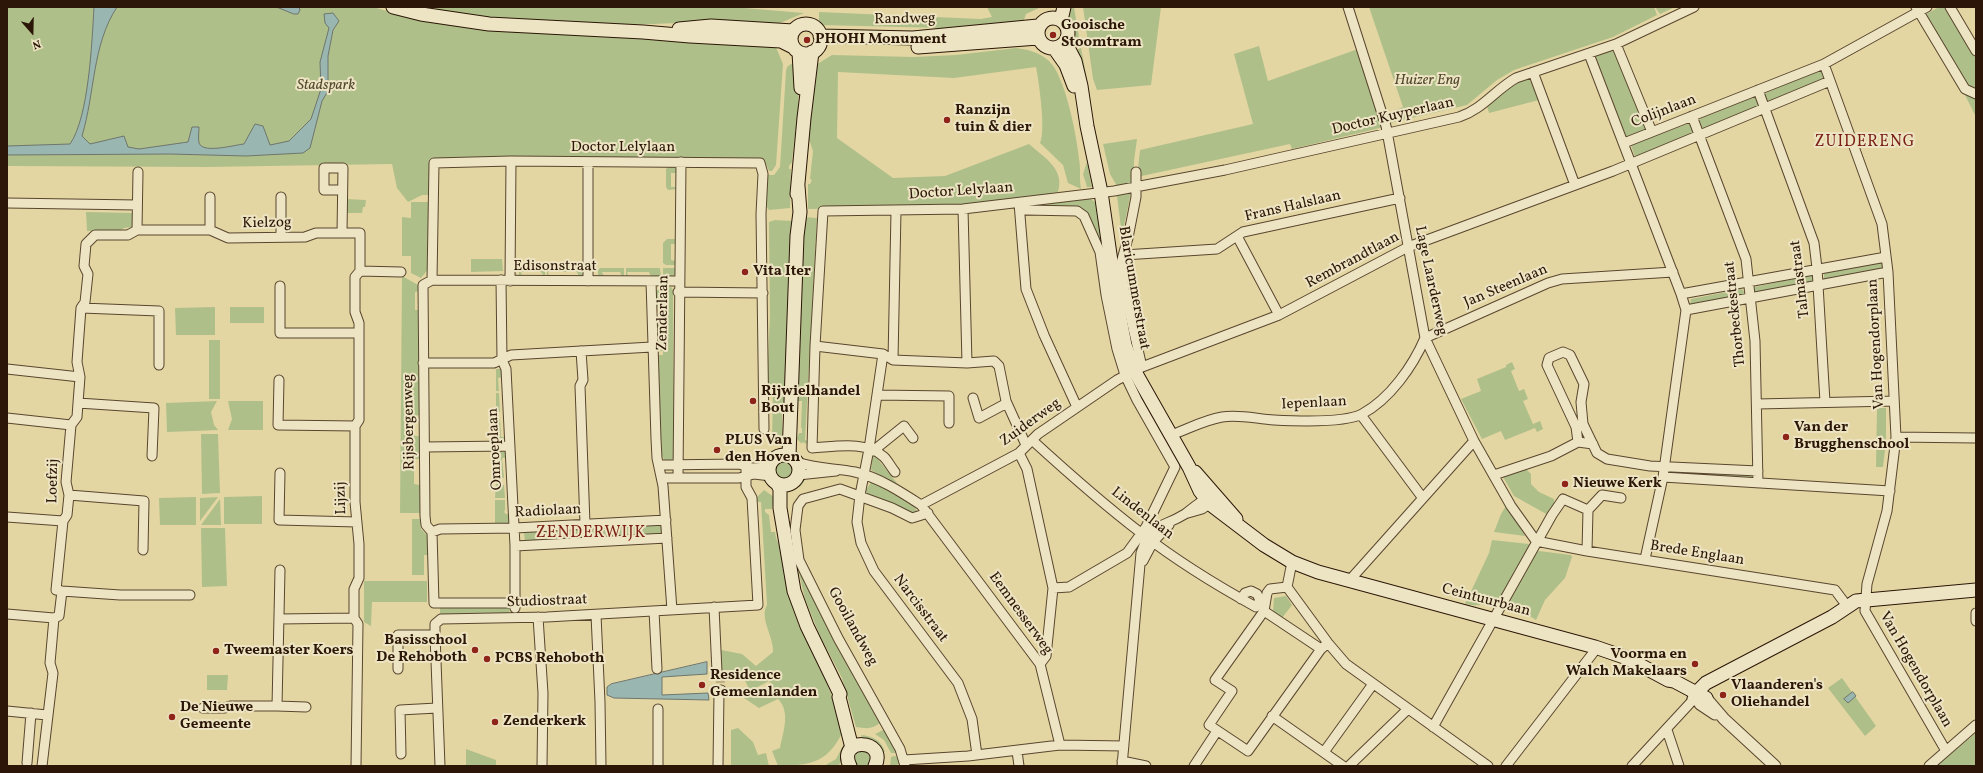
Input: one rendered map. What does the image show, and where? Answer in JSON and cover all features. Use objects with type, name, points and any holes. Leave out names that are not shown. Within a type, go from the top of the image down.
[{"type":"main road","points":[[393,7],[421,14],[489,24],[781,41],[806,54],[817,44]]},
{"type":"main road","points":[[1058,13],[1067,28],[1068,33],[1059,45],[1045,46],[1038,32],[1058,13]]},
{"type":"main road","points":[[784,534],[791,466],[791,386],[797,236],[794,212],[798,186],[804,118],[817,44],[816,28],[808,25],[800,26],[791,36],[796,50],[804,118]]},
{"type":"main road","points":[[643,32],[711,26],[794,31]]},
{"type":"main road","name":"Randweg","points":[[817,44],[912,47],[1038,32]]},
{"type":"main road","name":"Blaricummerstraat","points":[[1059,45],[1076,61],[1087,126],[1101,192],[1118,310],[1125,345],[1134,371],[1189,467],[1212,498],[1238,524],[1264,545],[1292,562]]},
{"type":"main road","points":[[791,466],[775,458],[773,475],[780,489],[780,508],[794,591],[807,626],[840,694],[839,697],[851,757],[869,745],[877,757],[875,766]]},
{"type":"main road","points":[[773,475],[784,485],[791,466]]},
{"type":"main road","name":"Ceintuurbaan","points":[[1292,562],[1348,581],[1595,647],[1627,658],[1668,680],[1674,681],[1699,699]]},
{"type":"main road","points":[[1699,699],[1722,677],[1832,617],[1847,606],[1865,599],[1976,590]]},
{"type":"street","name":"Lage Laarderweg","points":[[1348,7],[1388,133],[1426,338],[1474,441],[1511,506],[1536,541]]},
{"type":"street","name":"Doctor Kuyperlaan","points":[[1101,192],[1225,170],[1469,114],[1482,106],[1504,85],[1516,78],[1616,44],[1694,7]]},
{"type":"street","points":[[1950,7],[1976,51]]},
{"type":"street","points":[[1920,9],[1965,89],[1976,94]]},
{"type":"street","name":"Colijnlaan","points":[[1686,310],[1682,294],[1624,143],[1824,64],[1920,9]]},
{"type":"street","points":[[1616,44],[1652,132]]},
{"type":"street","points":[[1589,54],[1624,143]]},
{"type":"street","name":"Van Hogendorplaan","points":[[1824,64],[1882,224],[1888,272],[1896,437],[1890,492],[1879,546],[1865,599],[1865,611],[1946,751]]},
{"type":"street","points":[[1533,72],[1575,185]]},
{"type":"street","points":[[1631,162],[1830,81]]},
{"type":"street","name":"Talmastraat","points":[[1758,90],[1814,243],[1817,268],[1825,402]]},
{"type":"street","name":"Thorbeckestraat","points":[[1692,116],[1746,259],[1755,341],[1758,483]]},
{"type":"street","name":"Omroeplaan","points":[[511,162],[502,360],[506,369],[509,446],[515,528],[515,617]]},
{"type":"street","points":[[588,162],[588,281]]},
{"type":"street","name":"Zenderlaan","points":[[678,478],[678,281],[681,162]]},
{"type":"street","name":"Rembrandtlaan","points":[[1134,371],[1279,315],[1408,247],[1575,185],[1631,162]]},
{"type":"street","name":"Doctor Lelylaan","points":[[432,280],[434,163],[760,163],[763,174],[761,214],[764,293]]},
{"type":"street","points":[[137,230],[138,172]]},
{"type":"street","name":"Blaricummerstraat","points":[[1136,172],[1136,197],[1121,263],[1137,400],[1175,467],[1147,538]]},
{"type":"street","points":[[342,190],[342,233]]},
{"type":"street","name":"Doctor Lelylaan","points":[[815,346],[823,211],[963,209],[1101,192]]},
{"type":"street","points":[[210,196],[210,230]]},
{"type":"street","points":[[281,197],[282,237]]},
{"type":"street","name":"Frans Halslaan","points":[[1124,255],[1217,249],[1243,232],[1400,198]]},
{"type":"street","points":[[1019,203],[1026,289],[1044,335],[1077,407]]},
{"type":"street","name":"Blaricummerstraat","points":[[1019,203],[1025,210],[1077,211],[1084,216],[1100,252],[1117,348],[1134,371]]},
{"type":"street","points":[[7,204],[137,205]]},
{"type":"street","points":[[963,209],[967,363]]},
{"type":"street","points":[[893,360],[896,211]]},
{"type":"street","name":"Kielzog","points":[[137,230],[210,230],[228,238],[305,237],[316,233],[360,233],[360,271]]},
{"type":"street","name":"Loefzij","points":[[42,766],[47,715],[50,712],[53,673],[50,663],[54,618],[59,616],[62,591],[56,590],[63,521],[67,516],[70,495],[66,482],[71,425],[77,416],[80,377],[77,362],[81,308],[85,302],[88,274],[84,266],[86,244],[95,235],[128,235],[137,230]]},
{"type":"street","points":[[1237,236],[1279,315]]},
{"type":"street","points":[[1682,294],[1817,268],[1886,257]]},
{"type":"street","points":[[360,271],[401,272]]},
{"type":"street","name":"Lijzij","points":[[356,766],[358,624],[354,618],[354,589],[359,578],[359,544],[355,502],[355,426],[359,420],[359,323],[355,312],[355,277],[360,271]]},
{"type":"street","name":"Jan Steenlaan","points":[[1426,338],[1548,283],[1562,279],[1673,272]]},
{"type":"street","points":[[1645,560],[1664,477],[1686,310],[1888,272]]},
{"type":"street","name":"Edisonstraat","points":[[432,280],[678,281]]},
{"type":"street","name":"Rijsbergenweg","points":[[432,280],[423,285],[423,363],[425,516],[426,525],[432,532],[434,603],[515,603]]},
{"type":"street","name":"Zenderlaan","points":[[651,281],[656,439],[662,478]]},
{"type":"street","points":[[280,286],[280,333],[359,333]]},
{"type":"street","points":[[678,292],[764,293],[764,429]]},
{"type":"street","points":[[81,308],[159,311],[159,365]]},
{"type":"street","name":"Iepenlaan","points":[[1171,436],[1203,421],[1223,417],[1301,421],[1337,419],[1361,415],[1377,403],[1395,385],[1418,356],[1426,338]]},
{"type":"street","points":[[895,472],[883,456],[858,446],[812,448],[815,346],[883,354],[893,360],[967,363],[994,361],[999,366],[1008,403],[1029,443]]},
{"type":"street","points":[[423,363],[494,363],[511,355],[652,347]]},
{"type":"street","points":[[581,351],[583,380],[580,386],[584,524]]},
{"type":"street","points":[[1578,442],[1579,425],[1581,402],[1584,384],[1570,355],[1563,352],[1549,358],[1547,365],[1579,425],[1593,444],[1597,453],[1607,459],[1665,467],[1758,471]]},
{"type":"street","name":"Narcisstraat","points":[[883,354],[871,450],[860,495],[857,522],[864,550],[874,572],[958,683],[972,719],[977,755]]},
{"type":"street","points":[[7,369],[80,377]]},
{"type":"street","name":"Zuiderweg","points":[[921,505],[1019,453],[1029,443],[1077,407],[1134,371]]},
{"type":"street","points":[[279,380],[278,425],[355,426]]},
{"type":"street","points":[[877,395],[949,396],[949,423]]},
{"type":"street","points":[[973,398],[979,418],[1008,403]]},
{"type":"street","points":[[1756,404],[1894,402]]},
{"type":"street","points":[[78,403],[154,408],[152,456]]},
{"type":"street","points":[[1361,415],[1422,497]]},
{"type":"street","points":[[7,418],[71,425]]},
{"type":"street","points":[[871,450],[904,426],[913,438]]},
{"type":"street","points":[[1896,437],[1976,438]]},
{"type":"street","points":[[1348,581],[1474,441]]},
{"type":"street","points":[[1494,475],[1551,456],[1578,442],[1593,444]]},
{"type":"street","name":"Lindenlaan","points":[[1029,443],[1147,538],[1198,574],[1241,599]]},
{"type":"street","points":[[425,447],[509,446]]},
{"type":"street","points":[[1019,453],[1027,469],[1053,588],[1046,656],[1040,664]]},
{"type":"street","points":[[659,465],[739,464],[773,475]]},
{"type":"street","points":[[746,466],[747,476]]},
{"type":"street","name":"Eemnesserweg","points":[[791,466],[823,474],[841,470],[865,475],[908,496],[921,505],[1040,664],[1060,745]]},
{"type":"street","points":[[280,473],[279,520],[357,522]]},
{"type":"street","points":[[672,610],[662,478],[739,478],[754,474],[773,475]]},
{"type":"street","name":"Studiostraat","points":[[435,635],[435,624],[441,619],[538,617],[758,605],[752,498],[746,487],[747,476]]},
{"type":"street","points":[[1664,477],[1890,492]]},
{"type":"street","name":"Gooilandweg","points":[[860,495],[840,489],[803,499],[798,506],[795,530],[799,560],[820,604],[900,749],[904,763]]},
{"type":"street","points":[[70,495],[144,501],[143,550]]},
{"type":"street","points":[[860,495],[912,518],[928,513]]},
{"type":"street","points":[[1587,551],[1588,510],[1602,495],[1621,498]]},
{"type":"street","points":[[1053,588],[1070,587],[1128,553],[1147,538],[1160,525],[1176,519],[1186,513],[1192,513],[1212,498]]},
{"type":"street","points":[[1433,727],[1536,541],[1563,499],[1588,510]]},
{"type":"street","points":[[7,517],[63,521]]},
{"type":"street","name":"Radiolaan","points":[[432,532],[440,529],[515,528],[666,520]]},
{"type":"street","points":[[515,546],[667,538]]},
{"type":"street","points":[[1146,766],[1122,763],[1140,570],[1140,553],[1147,538]]},
{"type":"street","name":"Brede Englaan","points":[[1536,541],[1587,551],[1835,590],[1847,606]]},
{"type":"street","points":[[1292,562],[1286,586],[1324,646]]},
{"type":"street","points":[[276,706],[280,570]]},
{"type":"street","points":[[1286,586],[1270,589],[1267,593],[1264,611],[1215,680],[1232,692],[1209,725],[1248,751],[1324,646]]},
{"type":"street","points":[[62,591],[120,595],[190,595]]},
{"type":"street","points":[[714,607],[718,674]]},
{"type":"street","points":[[654,611],[656,670]]},
{"type":"street","points":[[1264,611],[1324,646],[1373,684],[1488,766]]},
{"type":"street","points":[[1976,613],[1976,620]]},
{"type":"street","points":[[7,614],[54,618]]},
{"type":"street","points":[[596,614],[600,683],[601,766]]},
{"type":"street","points":[[538,617],[543,693],[542,766]]},
{"type":"street","points":[[279,619],[354,618]]},
{"type":"street","points":[[398,669],[398,635],[435,635],[440,766]]},
{"type":"street","points":[[1506,766],[1593,653],[1595,647]]},
{"type":"street","points":[[1324,752],[1373,684]]},
{"type":"street","points":[[718,766],[719,690]]},
{"type":"street","points":[[1632,766],[1699,699]]},
{"type":"street","name":"Ceintuurbaan","points":[[1699,699],[1724,719],[1775,766]]},
{"type":"street","points":[[203,708],[225,708],[230,706],[306,707]]},
{"type":"street","points":[[401,754],[400,710],[437,708]]},
{"type":"street","points":[[658,709],[658,766]]},
{"type":"street","points":[[1349,766],[1408,709]]},
{"type":"street","points":[[7,711],[47,715]]},
{"type":"street","points":[[27,763],[31,713]]},
{"type":"street","points":[[1272,716],[1324,752],[1334,763],[1343,766]]},
{"type":"street","points":[[1929,766],[1976,725]]},
{"type":"street","points":[[1667,730],[1679,766]]},
{"type":"street","points":[[1194,766],[1217,731]]},
{"type":"street","points":[[904,763],[1060,745],[1124,746]]},
{"type":"street","points":[[1017,751],[1019,766]]},
{"type":"green space","name":"Stadspark","points":[[7,7],[373,7],[421,21],[498,31],[775,45],[783,64],[776,165],[772,171],[769,171],[766,164],[762,160],[737,158],[432,159],[429,161],[430,195],[422,195],[408,202],[397,188],[392,164],[207,167],[7,166]]},
{"type":"green space","points":[[413,7],[732,7],[804,13],[780,23],[706,22],[599,26],[508,21]]},
{"type":"green space","points":[[987,7],[1041,7],[1026,14],[1023,23],[1004,22],[943,28],[819,25],[819,12],[981,19],[992,17]]},
{"type":"green space","points":[[1068,7],[1074,7],[1080,43],[1072,47],[1073,30],[1066,17]]},
{"type":"green space","points":[[1083,7],[1161,7],[1151,85],[1097,90],[1093,79]]},
{"type":"green space","name":"Huizer Eng","points":[[1369,7],[1654,7],[1657,15],[1613,37],[1514,70],[1497,80],[1467,105],[1390,123],[1387,114],[1403,107]]},
{"type":"green space","points":[[1655,7],[1675,7],[1660,14]]},
{"type":"green space","points":[[1939,7],[1947,7],[1976,58],[1976,90],[1968,88],[1923,16]]},
{"type":"green space","points":[[1259,46],[1268,81],[1358,49],[1384,127],[1292,149],[1290,144],[1137,177],[1140,150],[1253,124],[1234,54]]},
{"type":"green space","points":[[1616,47],[1647,130],[1627,139],[1595,56]]},
{"type":"green space","points":[[1016,48],[1041,55],[1055,68],[1065,92],[1076,136],[1080,163],[1081,189],[1068,183],[1063,165],[1040,143],[1042,137],[1042,117],[1036,67],[954,78],[838,72],[837,138],[893,178],[945,176],[1029,144],[1047,159],[1056,170],[1059,177],[1058,192],[1006,202],[967,206],[808,209],[808,184],[810,184],[812,180],[810,179],[813,151],[808,137],[814,66],[832,55],[914,57],[956,55]]},
{"type":"green space","points":[[1081,48],[1090,95],[1086,96],[1074,51]]},
{"type":"green space","points":[[791,64],[795,64],[798,101],[792,162],[789,166],[789,169],[791,169],[790,208],[769,210],[767,207],[767,175],[774,175],[780,167],[786,71],[787,67]]},
{"type":"green space","points":[[1821,70],[1826,81],[1768,104],[1763,94]]},
{"type":"green space","points":[[1526,78],[1533,85],[1539,100],[1489,113],[1487,106],[1513,82]]},
{"type":"green space","points":[[1963,91],[1976,96],[1976,117]]},
{"type":"green space","points":[[1755,96],[1759,107],[1703,130],[1699,119]]},
{"type":"green space","points":[[1690,123],[1694,134],[1635,157],[1631,145]]},
{"type":"green space","points":[[1137,139],[1134,161],[1134,183],[1117,186],[1110,174],[1103,144]]},
{"type":"green space","points":[[1087,162],[1092,187],[1087,187],[1083,174]]},
{"type":"green space","points":[[675,166],[677,173],[671,173],[671,187],[677,187],[677,189],[668,190],[666,187],[666,169],[668,167]]},
{"type":"green space","points":[[1131,192],[1122,236],[1117,196]]},
{"type":"green space","points":[[1088,197],[1096,203],[1106,259],[1078,208],[1029,205]]},
{"type":"green space","points":[[346,199],[366,200],[362,213],[345,213]]},
{"type":"green space","points":[[411,202],[430,202],[429,268],[421,278],[411,273],[411,256],[402,256],[402,217],[411,218]]},
{"type":"green space","points":[[86,212],[132,213],[132,227],[121,230],[87,231]]},
{"type":"green space","points":[[803,217],[817,218],[805,440],[808,441],[807,444],[802,442],[802,444],[797,439],[799,433],[802,433],[802,401],[798,401],[796,390],[799,355]]},
{"type":"green space","points":[[775,220],[793,221],[786,391],[782,410],[782,439],[772,439],[773,386],[767,385],[770,315],[769,222]]},
{"type":"green space","points":[[667,239],[676,239],[676,244],[671,244],[671,260],[676,261],[676,265],[666,265],[663,263],[663,243]]},
{"type":"green space","points":[[471,259],[502,259],[503,271],[471,272]]},
{"type":"green space","points":[[1880,262],[1883,266],[1881,270],[1824,280],[1824,273]]},
{"type":"green space","points":[[522,267],[545,268],[545,277],[541,272],[521,272],[522,277],[519,277],[519,270]]},
{"type":"green space","points":[[547,268],[583,269],[583,277],[579,277],[577,272],[548,272],[549,276],[547,277]]},
{"type":"green space","points":[[600,268],[624,268],[624,277],[622,277],[620,272],[602,272],[604,277],[598,277],[598,270]]},
{"type":"green space","points":[[626,268],[660,268],[661,277],[651,277],[649,272],[627,272],[628,276],[626,277]]},
{"type":"green space","points":[[663,268],[676,268],[676,273],[672,277],[663,277]]},
{"type":"green space","points":[[1811,275],[1814,279],[1812,281],[1761,293],[1754,291],[1755,287]]},
{"type":"green space","points":[[402,276],[420,286],[420,291],[415,292],[415,310],[421,310],[420,415],[414,416],[415,436],[421,436],[420,459],[414,459],[414,484],[420,485],[420,513],[400,513]]},
{"type":"green space","points":[[658,287],[671,287],[673,290],[674,458],[670,461],[665,461],[662,456],[656,355],[663,355],[663,351],[655,351],[655,324],[661,324],[661,308],[655,307],[654,290],[658,290]]},
{"type":"green space","points":[[1742,289],[1745,293],[1742,297],[1690,305],[1691,299]]},
{"type":"green space","points":[[215,307],[215,335],[176,335],[175,308]]},
{"type":"green space","points":[[230,307],[264,307],[264,323],[230,323]]},
{"type":"green space","points":[[209,340],[220,340],[220,399],[209,399]]},
{"type":"green space","points":[[1512,362],[1515,369],[1511,371],[1519,391],[1524,389],[1528,399],[1523,401],[1533,424],[1540,421],[1543,429],[1537,432],[1535,428],[1505,440],[1501,431],[1482,439],[1461,399],[1481,391],[1477,379],[1506,367],[1506,365]]},
{"type":"green space","points":[[496,369],[502,369],[503,377],[498,378],[499,391],[496,391]]},
{"type":"green space","points":[[496,393],[499,393],[500,412],[496,412]]},
{"type":"green space","points":[[217,401],[211,412],[214,425],[218,430],[167,432],[166,403]]},
{"type":"green space","points":[[228,401],[263,401],[263,430],[228,430],[232,419]]},
{"type":"green space","points":[[1877,408],[1886,408],[1886,442],[1883,467],[1876,467]]},
{"type":"green space","points":[[500,419],[501,437],[507,437],[505,441],[496,441],[496,420]]},
{"type":"green space","points":[[201,434],[218,434],[220,493],[202,494]]},
{"type":"green space","points":[[777,449],[780,449],[779,452],[768,462],[763,464],[771,453]]},
{"type":"green space","points":[[495,452],[507,452],[508,458],[502,458],[504,478],[496,477]]},
{"type":"green space","points":[[873,453],[900,487],[871,470]]},
{"type":"green space","points":[[785,461],[791,464],[794,470],[791,476],[785,479],[779,476],[776,470],[779,464]]},
{"type":"green space","points":[[1527,470],[1531,474],[1531,484],[1539,492],[1554,499],[1554,504],[1548,515],[1514,496],[1502,475]]},
{"type":"green space","points":[[1674,470],[1755,476],[1754,479],[1672,475]]},
{"type":"green space","points":[[807,477],[801,486],[790,491],[797,482]]},
{"type":"green space","points":[[871,482],[911,503],[918,512],[911,514],[865,492]]},
{"type":"green space","points":[[496,484],[504,485],[505,498],[495,498]]},
{"type":"green space","points":[[764,490],[774,497],[772,509],[765,509],[765,512],[769,515],[771,532],[775,532],[821,669],[846,731],[842,733],[830,751],[823,757],[816,761],[799,765],[778,766],[772,751],[780,748],[785,722],[784,710],[778,699],[759,708],[744,698],[773,686],[769,681],[750,691],[740,670],[722,670],[721,650],[742,654],[756,666],[773,652],[773,646],[765,616],[767,605],[761,502],[755,502],[755,499]]},
{"type":"green space","points":[[262,496],[262,524],[224,524],[224,497]]},
{"type":"green space","points":[[196,497],[196,525],[160,525],[159,498]]},
{"type":"green space","points":[[218,497],[200,521],[200,498]]},
{"type":"green space","points":[[220,499],[221,525],[201,525]]},
{"type":"green space","points":[[495,500],[505,500],[504,512],[506,514],[511,514],[511,525],[495,525]]},
{"type":"green space","points":[[1507,504],[1525,536],[1494,532],[1501,514]]},
{"type":"green space","points":[[412,519],[420,519],[421,529],[429,537],[429,555],[424,555],[424,575],[412,575]]},
{"type":"green space","points":[[660,523],[663,528],[660,535],[584,539],[584,529]]},
{"type":"green space","points":[[201,528],[225,528],[227,586],[202,587]]},
{"type":"green space","points":[[582,529],[582,539],[525,542],[524,532]]},
{"type":"green space","points":[[1492,540],[1529,544],[1530,547],[1499,601],[1478,605],[1465,604],[1489,553]]},
{"type":"green space","points":[[1539,551],[1571,555],[1572,557],[1565,578],[1545,600],[1536,620],[1508,602]]},
{"type":"green space","points":[[795,556],[821,615],[882,722],[875,726],[870,728],[856,727],[842,678],[820,636],[805,599]]},
{"type":"green space","points":[[364,581],[427,581],[427,602],[372,602],[371,626],[364,622]]},
{"type":"green space","points":[[1286,596],[1292,605],[1282,618],[1273,612],[1274,598]]},
{"type":"green space","points":[[508,607],[511,610],[508,613],[440,616],[440,608]]},
{"type":"green space","points":[[207,675],[228,675],[227,690],[207,690]]},
{"type":"green space","points":[[1842,678],[1876,726],[1865,736],[1828,688]]},
{"type":"green space","points":[[738,728],[753,742],[758,755],[766,753],[769,766],[731,766],[731,730]]},
{"type":"green space","points":[[885,729],[897,751],[896,753],[891,753],[884,740],[875,734]]},
{"type":"green space","points":[[1976,733],[1976,766],[1936,766]]},
{"type":"green space","points":[[861,735],[876,739],[881,744],[885,752],[878,751],[871,747]]},
{"type":"green space","points":[[846,740],[846,745],[840,764],[836,766],[824,766],[836,759]]},
{"type":"green space","points":[[466,749],[496,760],[496,765],[466,765]]},
{"type":"green space","points":[[859,751],[865,751],[870,756],[868,765],[865,767],[859,767],[854,762],[854,756]]},
{"type":"green space","points":[[891,757],[899,757],[901,764],[890,766]]},
{"type":"water","points":[[94,7],[117,7],[109,22],[98,53],[82,136],[90,144],[124,136],[128,147],[139,149],[188,142],[192,127],[199,127],[199,143],[206,148],[219,148],[244,144],[255,124],[263,126],[270,145],[289,141],[311,119],[321,89],[320,62],[329,28],[325,23],[324,14],[333,13],[339,21],[333,30],[328,56],[328,91],[322,101],[310,148],[303,153],[246,156],[170,154],[7,155],[7,146],[70,144],[76,132],[85,98],[91,58]]},
{"type":"water","points":[[277,7],[299,7],[300,10],[298,14],[294,14]]},
{"type":"water","points":[[707,662],[707,674],[662,677],[662,695],[708,693],[709,700],[614,698],[607,695],[607,687],[611,684]]},
{"type":"water","points":[[1853,692],[1856,696],[1848,703],[1844,699]]},
{"type":"tunnel","points":[[720,674],[721,690]]},
{"type":"place","name":"Gooische Stoomtram","points":[[1053,35]]},
{"type":"place","name":"PHOHI Monument","points":[[807,40]]},
{"type":"place","name":"Ranzijn tuin & dier","points":[[947,120]]},
{"type":"place","name":"Vita Iter","points":[[745,272]]},
{"type":"place","name":"Rijwielhandel Bout","points":[[753,401]]},
{"type":"place","name":"Van der Brugghenschool","points":[[1786,437]]},
{"type":"place","name":"PLUS Van den Hoven","points":[[717,450]]},
{"type":"place","name":"Nieuwe Kerk","points":[[1565,484]]},
{"type":"place","name":"Basisschool De Rehoboth","points":[[475,650]]},
{"type":"place","name":"Tweemaster Koers","points":[[216,651]]},
{"type":"place","name":"PCBS Rehoboth","points":[[487,659]]},
{"type":"place","name":"Voorma en Walch Makelaars","points":[[1695,664]]},
{"type":"place","name":"Residence Gemeenlanden","points":[[702,685]]},
{"type":"place","name":"Vlaanderen's Oliehandel","points":[[1723,695]]},
{"type":"place","name":"De Nieuwe Gemeente","points":[[172,717]]},
{"type":"place","name":"Zenderkerk","points":[[495,722]]},
{"type":"district","name":"ZUIDERENG","points":[[1865,143]]},
{"type":"district","name":"ZENDERWIJK","points":[[591,534]]}]
